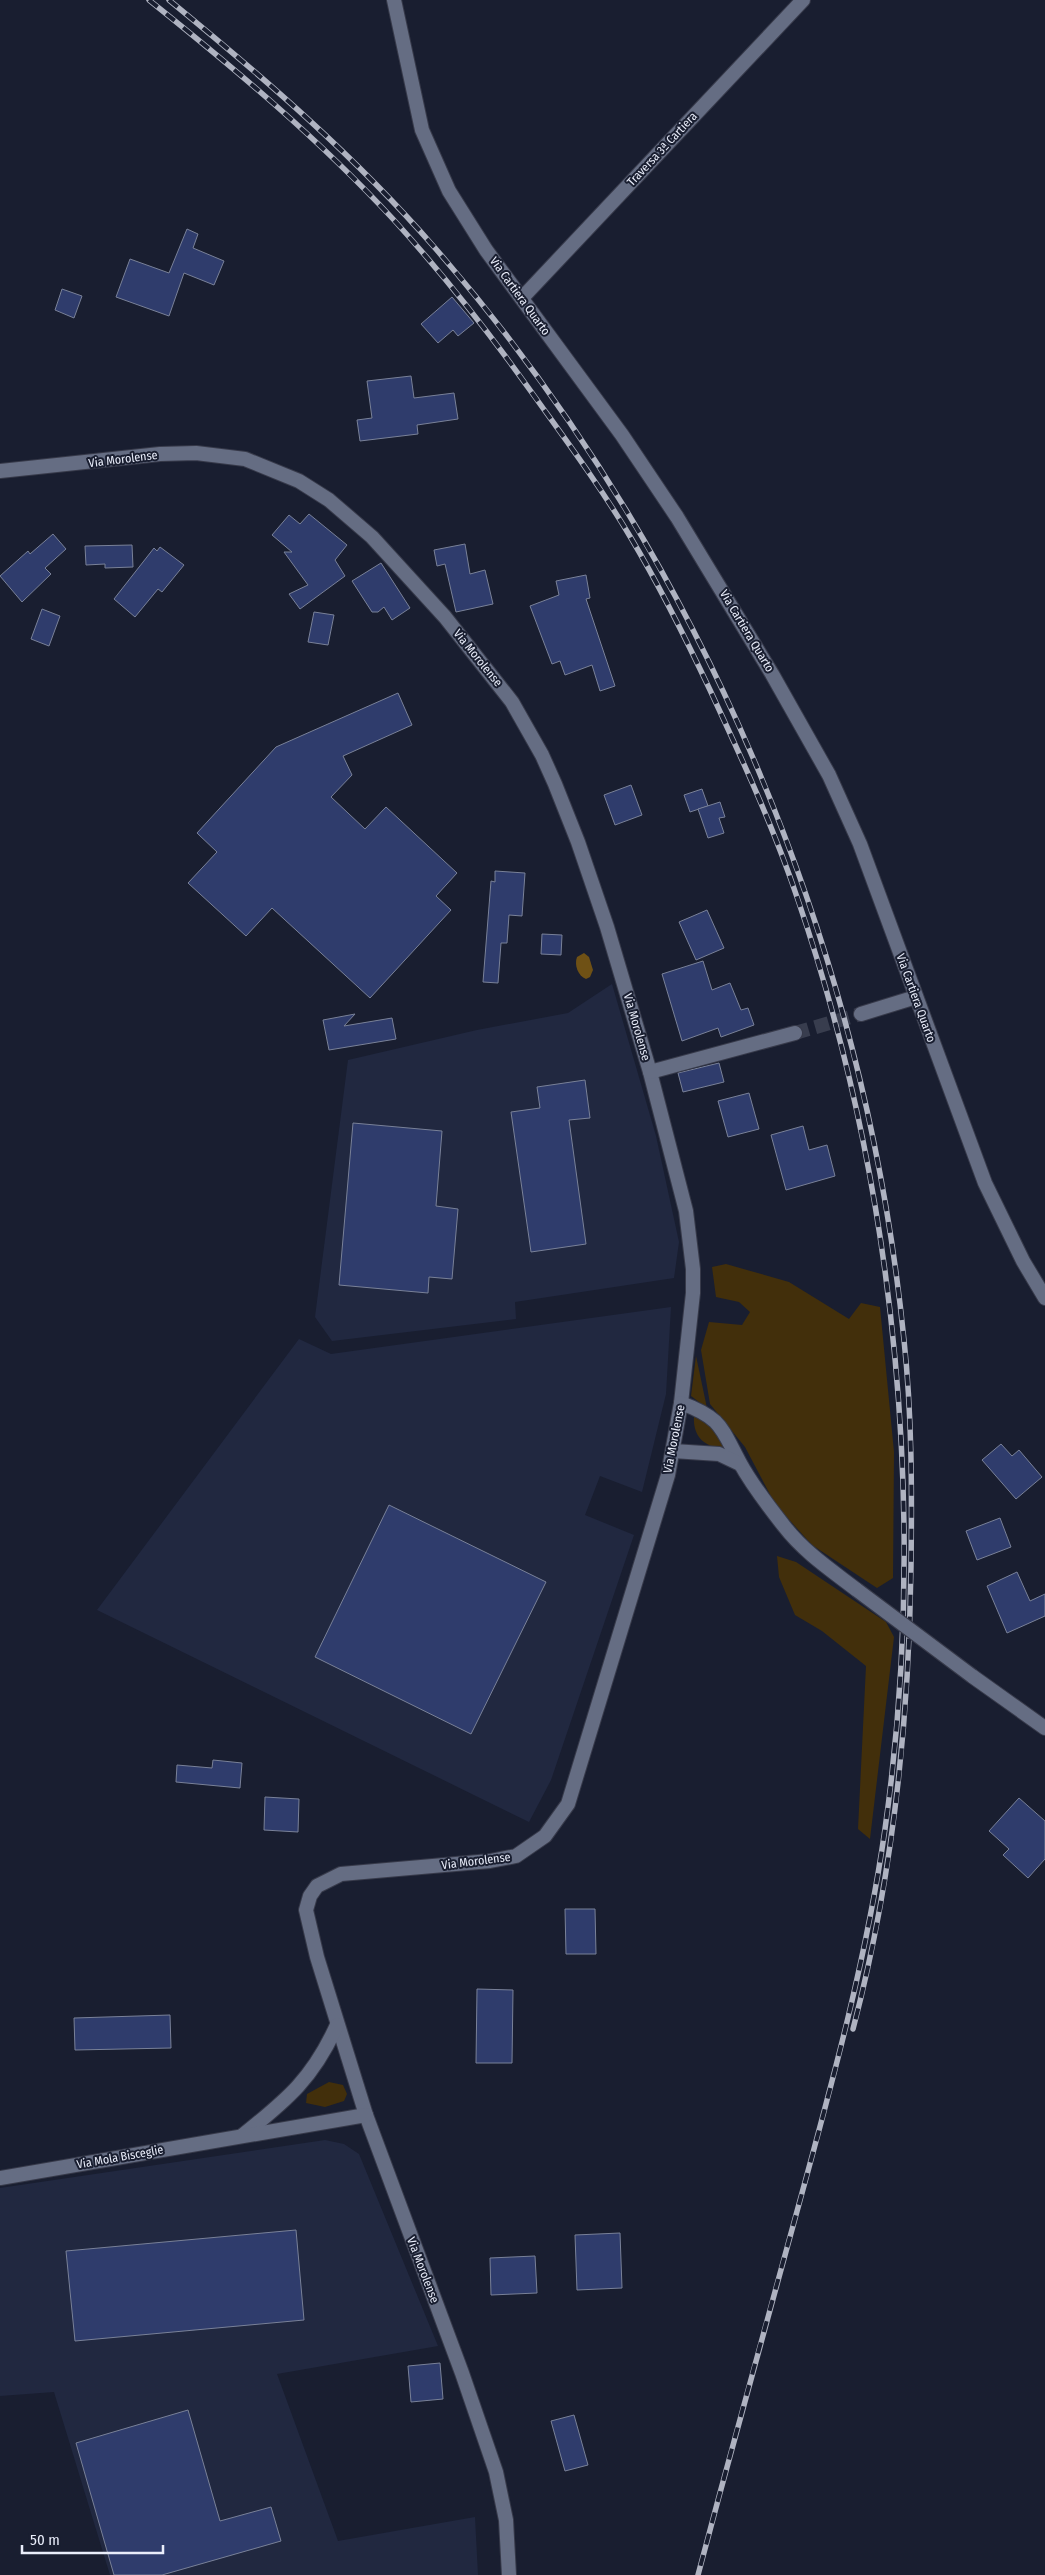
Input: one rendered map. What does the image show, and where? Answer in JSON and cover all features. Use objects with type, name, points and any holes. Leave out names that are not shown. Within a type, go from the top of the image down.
[{"type":"street","name":"Via Cartiera Quarto","points":[[394,0],[415,101],[433,158],[467,221],[622,435],[677,517],[794,711],[845,808],[985,1183],[1040,1282],[1045,1298]]},
{"type":"street","name":"Traversa 3ª Cartiera","points":[[522,298],[803,0]]},
{"type":"street","name":"Via Morolense","points":[[0,471],[173,453],[228,456],[261,464],[299,480],[329,500],[372,537],[439,611],[498,683],[519,713],[542,755],[566,808],[597,897],[650,1072],[678,1176],[691,1244],[693,1293],[681,1403],[673,1451],[662,1498],[568,1804],[551,1829],[530,1848],[510,1858],[341,1874],[324,1881],[313,1890],[306,1910],[308,1929],[366,2115],[485,2438],[504,2506],[509,2575]]},
{"type":"street","points":[[860,1014],[916,997]]},
{"type":"street","points":[[650,1072],[795,1033]]},
{"type":"street","points":[[681,1403],[702,1411],[718,1424],[728,1437],[740,1464],[798,1542],[857,1590],[1045,1728]]},
{"type":"street","points":[[673,1451],[719,1454],[740,1464]]},
{"type":"street","points":[[240,2137],[301,2085],[321,2059],[337,2025]]},
{"type":"street","name":"Via Mola Bisceglie","points":[[0,2178],[366,2115]]},
{"type":"shaded area","points":[[584,953],[589,957],[593,970],[590,977],[586,979],[577,970],[576,963],[577,957]]},
{"type":"shaded area","points":[[612,984],[656,1136],[679,1242],[674,1278],[515,1302],[516,1319],[332,1341],[315,1317],[348,1060],[477,1030],[568,1013]]},
{"type":"shaded area","points":[[726,1264],[789,1282],[849,1319],[861,1303],[880,1307],[894,1452],[893,1578],[877,1588],[812,1545],[775,1504],[745,1447],[710,1404],[701,1350],[709,1322],[742,1325],[750,1312],[739,1302],[716,1297],[712,1267]]},
{"type":"shaded area","points":[[671,1307],[666,1394],[642,1492],[600,1476],[585,1515],[634,1535],[551,1780],[529,1822],[97,1610],[299,1339],[331,1354]]},
{"type":"shaded area","points":[[696,1356],[707,1408],[691,1396]]},
{"type":"shaded area","points":[[694,1415],[702,1417],[732,1451],[716,1448],[704,1442],[696,1432]]},
{"type":"shaded area","points":[[777,1556],[796,1562],[886,1622],[894,1637],[870,1839],[858,1829],[866,1666],[822,1631],[795,1615],[779,1577]]},
{"type":"shaded area","points":[[329,2082],[343,2085],[347,2094],[344,2101],[325,2107],[306,2103],[307,2094]]},
{"type":"shaded area","points":[[325,2140],[344,2144],[359,2154],[438,2346],[277,2374],[338,2541],[475,2517],[478,2575],[110,2575],[54,2392],[0,2396],[0,2188]]},
{"type":"building","points":[[187,229],[198,234],[193,248],[224,261],[214,285],[184,273],[169,316],[116,297],[130,259],[169,273]]},
{"type":"building","points":[[62,289],[82,296],[74,318],[55,310]]},
{"type":"building","points":[[452,297],[474,323],[458,336],[453,330],[438,343],[421,324]]},
{"type":"building","points":[[411,376],[414,398],[454,393],[458,419],[417,425],[418,434],[360,441],[357,420],[372,418],[367,381]]},
{"type":"building","points":[[309,514],[347,545],[335,560],[345,576],[300,609],[289,594],[308,585],[284,552],[292,552],[272,535],[289,515],[300,524]]},
{"type":"building","points":[[53,534],[66,549],[45,568],[51,574],[22,602],[0,576],[28,551],[30,554]]},
{"type":"building","points":[[465,544],[470,574],[485,570],[493,604],[456,612],[445,564],[437,566],[434,550]]},
{"type":"building","points":[[132,545],[133,567],[105,568],[105,564],[86,565],[85,546]]},
{"type":"building","points":[[160,547],[184,565],[162,592],[158,589],[135,617],[114,599],[154,548],[157,551]]},
{"type":"building","points":[[381,563],[410,608],[392,620],[384,607],[378,612],[372,612],[352,581]]},
{"type":"building","points":[[586,575],[590,598],[586,599],[615,686],[600,691],[592,665],[565,675],[560,661],[552,664],[530,606],[559,595],[556,581]]},
{"type":"building","points":[[42,609],[60,616],[49,646],[31,639]]},
{"type":"building","points":[[314,612],[334,615],[328,645],[308,642]]},
{"type":"building","points":[[398,693],[412,725],[343,756],[352,775],[331,797],[365,829],[386,807],[457,873],[436,896],[451,910],[370,998],[272,908],[246,936],[188,883],[217,852],[197,833],[276,747]]},
{"type":"building","points":[[631,785],[642,815],[615,825],[604,795]]},
{"type":"building","points":[[702,789],[708,806],[690,812],[684,795]]},
{"type":"building","points":[[720,802],[725,817],[719,818],[724,833],[708,838],[698,809]]},
{"type":"building","points":[[495,871],[525,873],[522,916],[509,915],[507,943],[501,943],[498,983],[483,982],[491,881],[495,882]]},
{"type":"building","points":[[707,910],[724,948],[696,960],[679,922]]},
{"type":"building","points":[[542,934],[562,935],[561,955],[541,954]]},
{"type":"building","points":[[703,961],[712,990],[730,983],[741,1010],[748,1008],[754,1025],[721,1037],[718,1028],[682,1041],[662,974]]},
{"type":"building","points":[[355,1014],[344,1026],[392,1018],[396,1039],[329,1050],[323,1020]]},
{"type":"building","points":[[719,1063],[724,1082],[683,1092],[678,1073]]},
{"type":"building","points":[[585,1080],[590,1118],[569,1120],[586,1244],[531,1252],[511,1112],[540,1108],[537,1087]]},
{"type":"building","points":[[749,1093],[759,1129],[728,1137],[718,1101]]},
{"type":"building","points":[[353,1123],[442,1131],[436,1206],[458,1209],[452,1279],[429,1277],[428,1293],[339,1285]]},
{"type":"building","points":[[803,1126],[809,1150],[827,1145],[835,1176],[786,1190],[771,1135]]},
{"type":"building","points":[[1001,1444],[1012,1456],[1019,1450],[1042,1477],[1016,1499],[982,1460]]},
{"type":"building","points":[[389,1505],[546,1582],[471,1734],[315,1657]]},
{"type":"building","points":[[1000,1518],[1011,1547],[977,1560],[966,1531]]},
{"type":"building","points":[[1017,1572],[1030,1601],[1045,1594],[1045,1616],[1007,1633],[987,1586]]},
{"type":"building","points":[[213,1760],[242,1763],[240,1788],[176,1782],[177,1765],[212,1768]]},
{"type":"building","points":[[265,1797],[299,1799],[298,1832],[264,1830]]},
{"type":"building","points":[[1019,1798],[1045,1821],[1045,1859],[1028,1878],[1003,1855],[1009,1849],[989,1831]]},
{"type":"building","points":[[565,1909],[595,1909],[596,1954],[566,1954]]},
{"type":"building","points":[[477,1989],[513,1990],[512,2063],[476,2063]]},
{"type":"building","points":[[170,2015],[171,2048],[75,2050],[74,2018]]},
{"type":"building","points":[[296,2230],[304,2320],[75,2341],[66,2251]]},
{"type":"building","points":[[620,2233],[622,2288],[577,2290],[575,2235]]},
{"type":"building","points":[[535,2256],[537,2293],[491,2295],[490,2258]]},
{"type":"building","points":[[440,2363],[443,2399],[411,2402],[408,2366]]},
{"type":"building","points":[[188,2410],[220,2521],[271,2507],[281,2541],[162,2575],[114,2575],[76,2443]]},
{"type":"building","points":[[574,2415],[588,2465],[565,2471],[551,2421]]},
{"type":"tunnel","points":[[795,1033],[861,1014]]},
{"type":"railway","points":[[149,0],[306,132],[393,219],[449,284],[501,351],[584,466],[620,520],[652,575],[692,652],[746,768],[779,847],[798,900],[832,1011],[860,1126],[881,1242],[895,1360],[903,1478],[904,1596],[898,1713],[878,1876],[859,1971],[812,2157],[698,2575]]},
{"type":"railway","points":[[169,0],[307,118],[373,181],[435,248],[529,365],[614,490],[688,621],[753,758],[807,899],[851,1044],[883,1191],[904,1340],[910,1425],[910,1626],[902,1742],[896,1800],[879,1915],[853,2029]]}]
